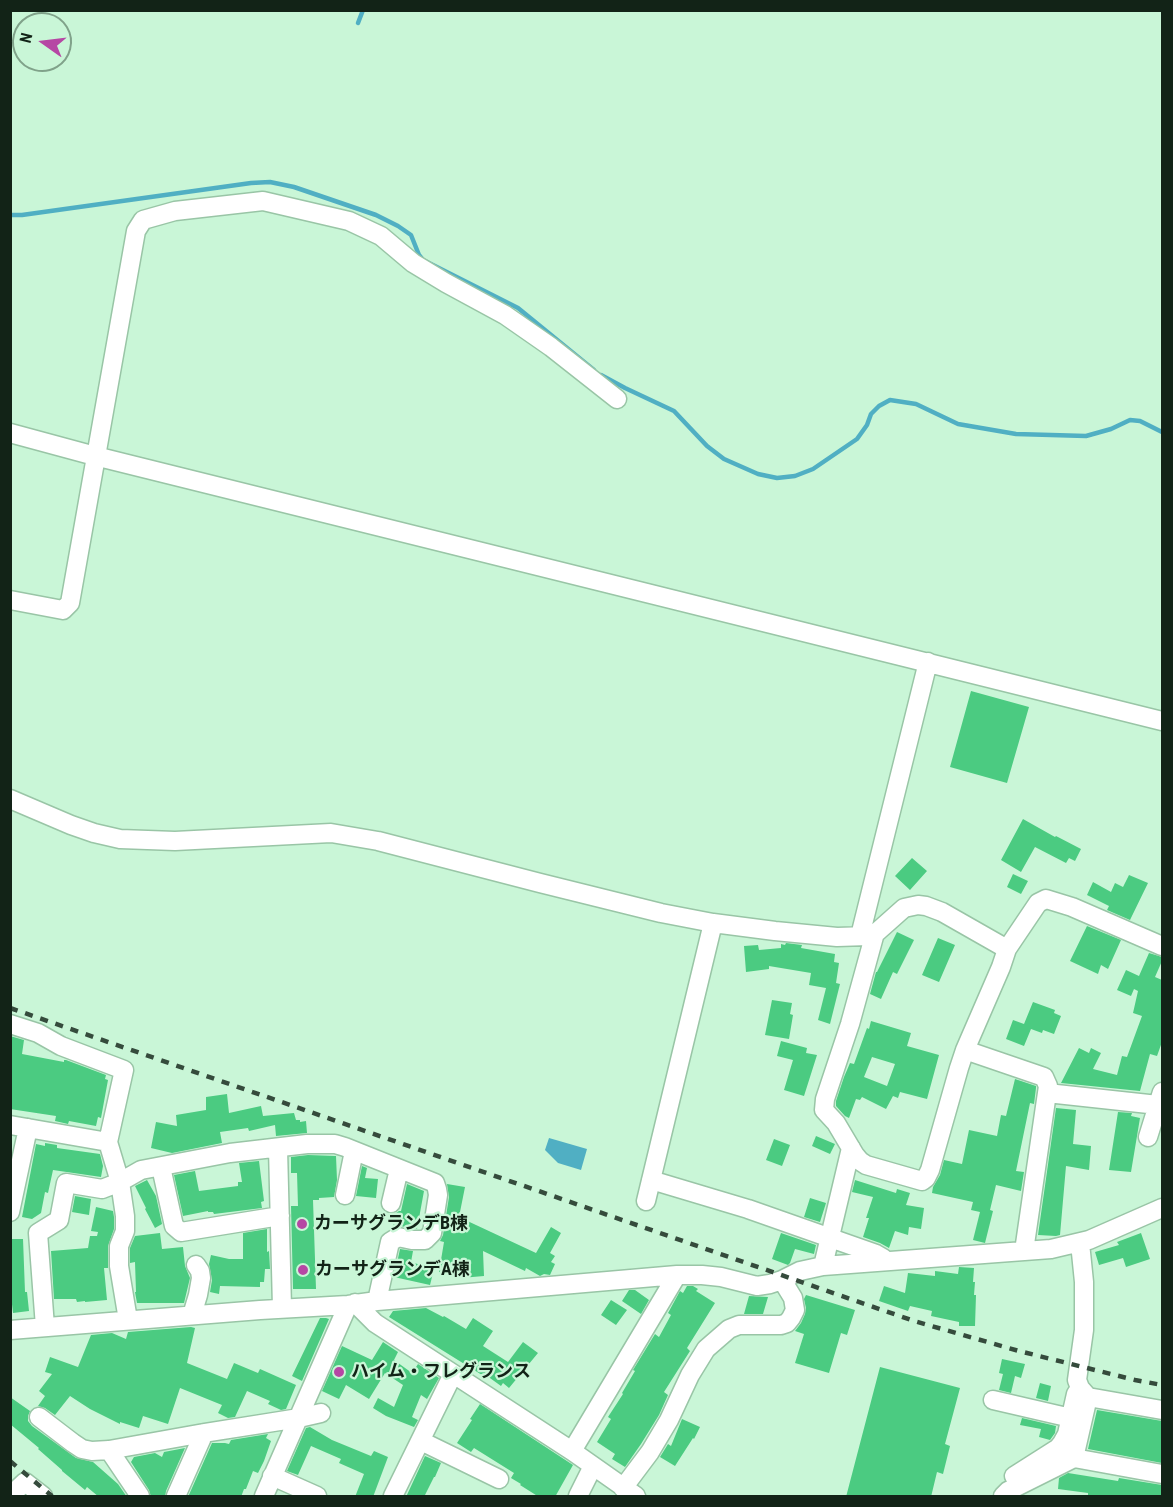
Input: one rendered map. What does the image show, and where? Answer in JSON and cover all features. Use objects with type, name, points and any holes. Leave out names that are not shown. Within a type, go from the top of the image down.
[{"type":"street","points":[[10,600],[63,610],[70,603],[136,231],[142,220],[175,211],[263,201],[349,221],[381,236],[413,263],[505,315],[551,347],[617,399]]},
{"type":"street","points":[[10,433],[1162,721]]},
{"type":"street","points":[[928,662],[853,1014],[824,1105],[824,1110],[836,1123],[860,1161],[866,1165],[922,1181],[926,1178],[965,1050],[1007,950],[1038,903],[1046,899],[1072,907],[1162,946]]},
{"type":"street","points":[[10,799],[71,825],[120,839],[175,842],[331,833],[378,841],[603,899],[713,923],[837,937],[868,935],[904,908],[926,906],[942,912],[1007,950]]},
{"type":"street","points":[[646,1201],[713,923]]},
{"type":"street","points":[[10,1024],[38,1033],[61,1046],[124,1070],[108,1142],[120,1182],[125,1216],[125,1231],[119,1246],[119,1266],[128,1320]]},
{"type":"street","points":[[965,1050],[1044,1077],[1048,1086],[1024,1251]]},
{"type":"street","points":[[1047,1093],[1160,1099],[1148,1137]]},
{"type":"street","points":[[10,1212],[19,1126],[108,1142]]},
{"type":"street","points":[[45,1327],[38,1233],[59,1220],[66,1183],[102,1189],[141,1170],[230,1153],[307,1144],[334,1144],[435,1183],[438,1195],[432,1233],[425,1240],[398,1237],[390,1242],[377,1301]]},
{"type":"street","points":[[278,1148],[282,1308]]},
{"type":"street","points":[[823,1266],[850,1148]]},
{"type":"street","points":[[345,1196],[354,1151]]},
{"type":"street","points":[[161,1167],[174,1226],[181,1232],[280,1216]]},
{"type":"street","points":[[391,1203],[399,1169]]},
{"type":"street","points":[[651,1180],[830,1237],[880,1256],[885,1262]]},
{"type":"street","points":[[10,1330],[352,1304],[677,1275],[721,1277],[757,1286],[782,1280],[800,1271],[823,1266],[1050,1249],[1080,1243],[1162,1208]]},
{"type":"street","points":[[1074,1458],[1084,1392],[1077,1380],[1084,1330],[1084,1282],[1080,1243]]},
{"type":"street","points":[[192,1315],[201,1278],[196,1265]]},
{"type":"street","points":[[572,1451],[677,1275]]},
{"type":"street","points":[[352,1304],[375,1323],[572,1451],[629,1492],[706,1349],[729,1329],[739,1325],[781,1325],[788,1323],[792,1318],[795,1310],[793,1298],[782,1280]]},
{"type":"street","points":[[264,1497],[352,1304]]},
{"type":"street","points":[[393,1497],[453,1374]]},
{"type":"street","points":[[993,1497],[1008,1480],[1058,1448],[1065,1440],[1076,1394],[1084,1392],[1162,1410]]},
{"type":"street","points":[[993,1400],[1071,1418]]},
{"type":"street","points":[[39,1416],[82,1449],[93,1451],[299,1419],[321,1413]]},
{"type":"street","points":[[176,1497],[204,1433]]},
{"type":"street","points":[[421,1441],[499,1479]]},
{"type":"street","points":[[109,1450],[140,1497]]},
{"type":"street","points":[[1003,1497],[1008,1491],[1074,1458],[1162,1474]]},
{"type":"street","points":[[578,1497],[593,1466]]},
{"type":"street","points":[[272,1476],[317,1497]]},
{"type":"street","points":[[10,1496],[25,1482],[43,1497]]},
{"type":"water","points":[[549,1138],[587,1149],[581,1170],[558,1163],[545,1150]]},
{"type":"building","points":[[971,691],[1029,707],[1007,783],[950,767]]},
{"type":"building","points":[[1023,819],[1081,849],[1075,861],[1069,858],[1066,863],[1035,847],[1021,872],[1001,860]]},
{"type":"building","points":[[912,858],[927,871],[910,890],[895,876]]},
{"type":"building","points":[[1013,874],[1028,881],[1021,894],[1007,887]]},
{"type":"building","points":[[1129,875],[1148,883],[1130,920],[1107,910],[1109,906],[1087,895],[1093,882],[1111,892],[1115,883],[1123,887]]},
{"type":"building","points":[[1087,926],[1121,940],[1108,969],[1101,965],[1098,974],[1070,961]]},
{"type":"building","points":[[897,932],[914,940],[897,974],[893,972],[881,999],[870,994],[876,972]]},
{"type":"building","points":[[938,938],[955,945],[939,982],[922,975]]},
{"type":"building","points":[[786,943],[835,954],[834,962],[839,963],[836,983],[840,984],[830,1024],[818,1020],[826,988],[809,985],[811,973],[769,966],[769,969],[746,972],[744,946],[758,945],[759,950],[781,948],[781,944]]},
{"type":"building","points":[[1149,953],[1162,957],[1155,977],[1162,980],[1162,1042],[1157,1056],[1150,1054],[1140,1091],[1061,1083],[1079,1048],[1089,1053],[1091,1048],[1101,1053],[1093,1069],[1117,1075],[1122,1056],[1127,1057],[1142,1016],[1133,1013],[1138,991],[1134,989],[1131,996],[1117,990],[1126,970],[1139,976]]},
{"type":"building","points":[[772,1000],[792,1003],[790,1014],[793,1015],[789,1039],[765,1035]]},
{"type":"building","points":[[1033,1002],[1055,1010],[1054,1013],[1061,1016],[1054,1034],[1031,1029],[1024,1046],[1006,1039],[1013,1020],[1024,1024]]},
{"type":"building","points":[[871,1021],[911,1033],[907,1046],[939,1055],[927,1099],[900,1092],[898,1098],[893,1096],[886,1109],[862,1097],[860,1100],[856,1099],[849,1118],[836,1106],[836,1101],[850,1063],[854,1064],[867,1028],[869,1029]],"holes":[[[872,1057],[895,1064],[887,1086],[864,1077]]]},
{"type":"building","points":[[10,1036],[24,1040],[22,1054],[64,1062],[66,1060],[106,1075],[105,1079],[108,1080],[101,1118],[98,1117],[96,1126],[69,1121],[68,1124],[55,1121],[56,1116],[10,1109]]},
{"type":"building","points":[[781,1041],[807,1048],[806,1053],[817,1055],[804,1096],[784,1090],[793,1060],[777,1056]]},
{"type":"building","points":[[1015,1079],[1036,1086],[1034,1104],[1030,1103],[1016,1171],[1024,1172],[1021,1191],[996,1185],[990,1210],[993,1211],[985,1243],[973,1240],[980,1212],[971,1210],[973,1202],[932,1193],[933,1187],[940,1175],[944,1160],[962,1164],[969,1130],[997,1136],[1001,1115],[1006,1116]]},
{"type":"building","points":[[227,1094],[229,1113],[261,1106],[263,1116],[294,1113],[296,1120],[306,1121],[307,1133],[276,1136],[275,1125],[249,1131],[248,1128],[220,1132],[222,1143],[172,1153],[151,1148],[156,1122],[177,1126],[176,1115],[206,1110],[206,1097]]},
{"type":"building","points":[[1056,1108],[1076,1110],[1073,1144],[1091,1146],[1089,1170],[1066,1166],[1060,1235],[1038,1235]]},
{"type":"building","points":[[1118,1112],[1132,1113],[1131,1116],[1140,1118],[1131,1172],[1109,1170]]},
{"type":"building","points":[[816,1136],[835,1144],[830,1154],[812,1146]]},
{"type":"building","points":[[774,1139],[790,1145],[782,1166],[766,1160]]},
{"type":"building","points":[[45,1143],[57,1145],[57,1148],[100,1154],[103,1166],[101,1177],[53,1170],[41,1213],[32,1219],[22,1217],[36,1144],[45,1146]]},
{"type":"building","points":[[336,1156],[337,1180],[334,1197],[313,1200],[316,1289],[293,1289],[291,1206],[298,1206],[297,1173],[291,1173],[291,1157]]},
{"type":"building","points":[[259,1161],[264,1201],[261,1202],[262,1208],[214,1214],[208,1211],[183,1216],[174,1175],[195,1171],[199,1191],[238,1186],[238,1182],[242,1182],[239,1163]]},
{"type":"building","points":[[362,1166],[367,1168],[365,1178],[378,1179],[376,1198],[356,1196]]},
{"type":"building","points":[[147,1180],[156,1196],[162,1224],[155,1228],[135,1186]]},
{"type":"building","points":[[855,1180],[896,1193],[897,1189],[910,1193],[906,1205],[924,1208],[921,1229],[909,1227],[908,1235],[895,1231],[889,1248],[863,1237],[873,1197],[852,1192]]},
{"type":"building","points":[[407,1184],[424,1191],[417,1229],[393,1227],[396,1213],[401,1211]]},
{"type":"building","points":[[447,1184],[465,1187],[461,1218],[536,1253],[551,1227],[561,1233],[550,1253],[555,1256],[551,1262],[555,1264],[550,1275],[540,1276],[526,1268],[525,1271],[483,1251],[484,1276],[461,1278],[439,1272],[444,1242],[440,1241],[449,1197]]},
{"type":"building","points":[[75,1196],[91,1199],[89,1215],[72,1212]]},
{"type":"building","points":[[810,1198],[826,1203],[820,1222],[804,1217]]},
{"type":"building","points":[[96,1207],[113,1211],[114,1217],[114,1229],[108,1246],[108,1268],[104,1268],[107,1300],[77,1302],[76,1299],[54,1299],[51,1251],[88,1248],[90,1236],[97,1236],[98,1232],[91,1231]]},
{"type":"building","points":[[267,1229],[270,1269],[265,1269],[264,1282],[260,1282],[260,1287],[220,1286],[219,1294],[210,1292],[211,1255],[243,1259],[243,1233]]},
{"type":"building","points":[[160,1233],[162,1249],[183,1247],[185,1266],[190,1278],[184,1303],[137,1303],[135,1262],[130,1263],[130,1248],[135,1236]]},
{"type":"building","points":[[781,1233],[816,1245],[814,1254],[795,1249],[788,1265],[772,1259]]},
{"type":"building","points":[[1141,1233],[1150,1259],[1126,1267],[1123,1258],[1099,1265],[1095,1252],[1119,1245],[1117,1242]]},
{"type":"building","points":[[10,1239],[23,1239],[25,1292],[27,1292],[29,1311],[13,1313],[10,1287]]},
{"type":"building","points":[[400,1249],[413,1251],[411,1262],[434,1269],[430,1285],[394,1277]]},
{"type":"building","points":[[959,1267],[974,1268],[975,1326],[959,1326],[959,1322],[931,1316],[932,1311],[910,1306],[908,1311],[879,1301],[884,1286],[905,1293],[908,1273],[935,1276],[935,1271],[958,1274]]},
{"type":"building","points":[[687,1286],[698,1289],[696,1291],[715,1303],[687,1348],[690,1351],[664,1392],[668,1395],[659,1415],[625,1467],[612,1459],[615,1454],[597,1442],[611,1419],[608,1417],[635,1371],[633,1370],[655,1334],[659,1337],[680,1291],[683,1293]]},
{"type":"building","points":[[629,1290],[635,1290],[649,1300],[641,1314],[622,1301]]},
{"type":"building","points":[[806,1295],[855,1310],[847,1335],[841,1333],[829,1373],[795,1363],[804,1334],[795,1331],[805,1314]]},
{"type":"building","points":[[749,1296],[768,1297],[763,1314],[744,1314]]},
{"type":"building","points":[[611,1300],[627,1310],[616,1325],[601,1315]]},
{"type":"building","points":[[426,1308],[466,1329],[473,1318],[493,1331],[483,1346],[508,1362],[523,1342],[538,1353],[509,1388],[503,1383],[501,1386],[389,1317],[393,1311]]},
{"type":"building","points":[[320,1318],[329,1319],[302,1381],[292,1376]]},
{"type":"building","points":[[195,1328],[187,1363],[227,1379],[234,1363],[258,1373],[260,1369],[296,1385],[286,1409],[281,1410],[268,1404],[270,1401],[247,1391],[235,1417],[228,1418],[218,1413],[222,1405],[180,1388],[168,1424],[143,1416],[139,1428],[120,1422],[120,1424],[70,1396],[55,1415],[38,1406],[45,1396],[39,1391],[52,1374],[45,1372],[50,1357],[78,1367],[91,1335],[112,1333],[126,1339],[128,1332]]},
{"type":"building","points":[[383,1342],[398,1352],[394,1360],[412,1373],[418,1364],[439,1378],[427,1399],[421,1395],[412,1417],[418,1420],[414,1427],[373,1408],[378,1398],[394,1407],[403,1385],[385,1373],[369,1399],[346,1385],[339,1399],[322,1391],[342,1346],[372,1360]]},
{"type":"building","points":[[1002,1359],[1025,1364],[1021,1378],[1015,1376],[1011,1393],[999,1390],[1003,1374],[999,1373]]},
{"type":"building","points":[[880,1367],[960,1388],[945,1444],[950,1446],[943,1474],[937,1472],[931,1497],[846,1497]]},
{"type":"building","points":[[1040,1383],[1051,1386],[1048,1401],[1036,1398]]},
{"type":"building","points":[[10,1397],[30,1411],[28,1421],[32,1426],[76,1458],[93,1462],[118,1484],[127,1497],[99,1497],[87,1487],[85,1490],[62,1471],[10,1424]]},
{"type":"building","points":[[480,1404],[573,1465],[555,1497],[539,1497],[511,1478],[514,1473],[474,1448],[471,1452],[457,1443]]},
{"type":"building","points":[[1097,1410],[1162,1421],[1162,1463],[1088,1449]]},
{"type":"building","points":[[1022,1418],[1056,1426],[1055,1433],[1050,1440],[1039,1437],[1041,1429],[1020,1425]]},
{"type":"building","points":[[682,1419],[700,1427],[675,1466],[660,1457],[668,1444],[671,1446]]},
{"type":"building","points":[[310,1427],[332,1440],[371,1456],[374,1451],[388,1457],[373,1497],[355,1497],[364,1474],[339,1463],[341,1459],[311,1446],[298,1475],[287,1471],[306,1428]]},
{"type":"building","points":[[268,1434],[266,1438],[271,1441],[264,1461],[258,1473],[253,1471],[241,1497],[188,1497],[212,1443],[229,1444],[231,1440]]},
{"type":"building","points":[[185,1448],[165,1497],[151,1497],[131,1462],[134,1457],[155,1453],[162,1457],[164,1452]]},
{"type":"building","points":[[425,1456],[441,1463],[435,1477],[424,1497],[406,1497]]},
{"type":"building","points":[[1068,1473],[1162,1485],[1162,1497],[1088,1497],[1088,1493],[1058,1489],[1059,1478]]},
{"type":"waterway","points":[[358,23],[363,10]]},
{"type":"waterway","points":[[10,215],[251,183],[270,182],[294,187],[376,215],[398,226],[411,235],[423,260],[518,308],[594,370]]},
{"type":"waterway","points":[[601,375],[674,411],[707,446],[724,459],[758,474],[777,478],[795,476],[813,469],[857,439],[867,425],[871,414],[890,400],[916,404],[958,424],[1016,434],[1086,436],[1111,429],[1130,420],[1140,421],[1162,432]]},
{"type":"railway","points":[[10,1008],[914,1321],[1019,1351],[1162,1385]]},
{"type":"railway","points":[[10,1461],[52,1496]]},
{"type":"place","name":"カーサグランデB棟","points":[[302,1224]]},
{"type":"place","name":"カーサグランデA棟","points":[[303,1270]]},
{"type":"place","name":"ハイム・フレグランス","points":[[339,1372]]}]
